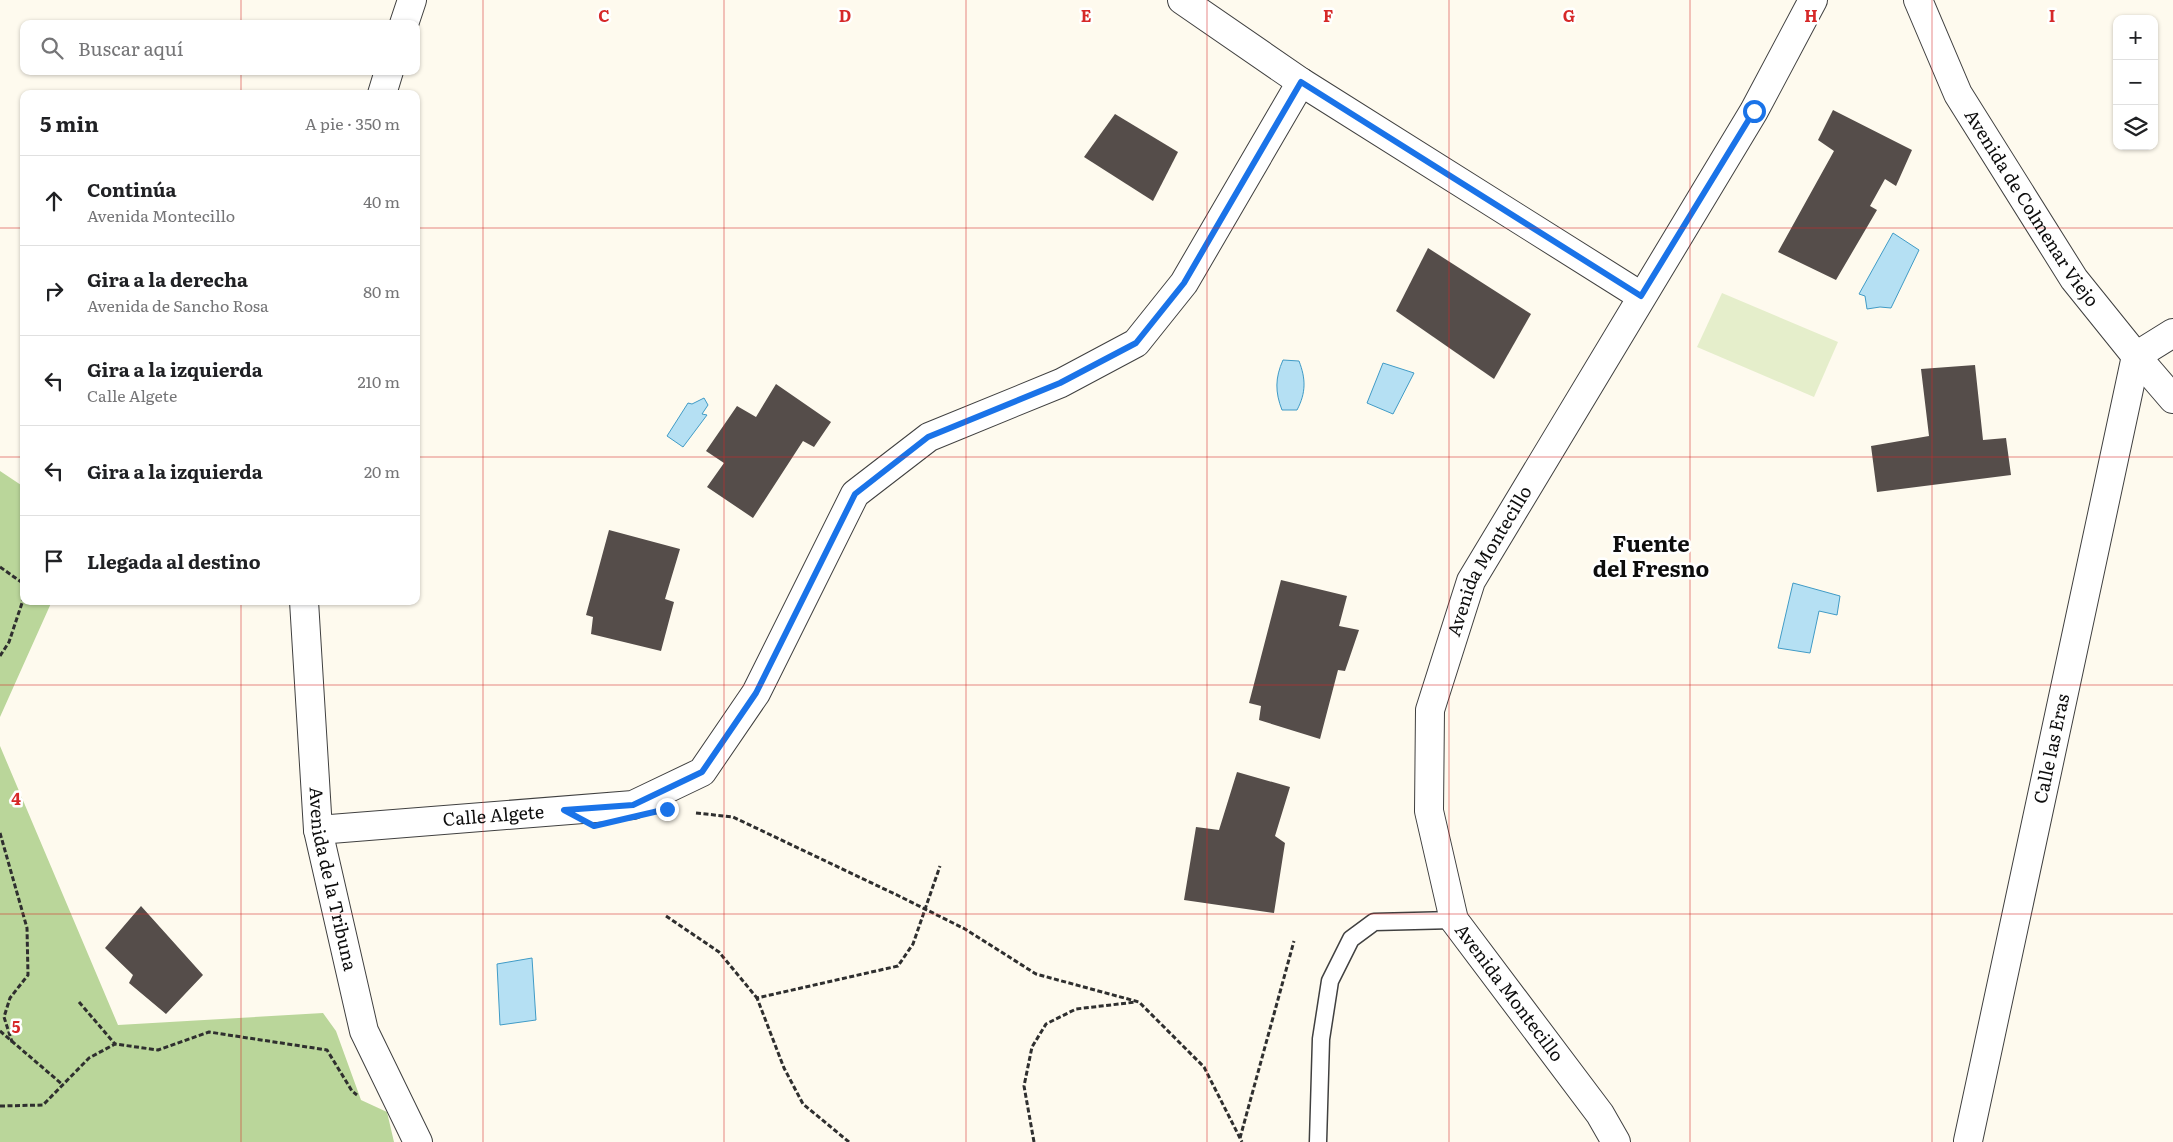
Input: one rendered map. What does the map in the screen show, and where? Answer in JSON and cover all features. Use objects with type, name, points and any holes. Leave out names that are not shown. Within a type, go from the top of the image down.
[{"type":"street","points":[[405,20],[412,0]]},
{"type":"street","points":[[1182,0],[1301,82],[1641,296]]},
{"type":"street","name":"Avenida Montecillo","points":[[1616,1142],[1600,1114],[1454,920],[1429,811],[1430,710],[1471,580],[1754,111],[1812,0]]},
{"type":"street","name":"Avenida de Colmenar Viejo","points":[[1918,0],[1958,94],[2074,279],[2173,399]]},
{"type":"street","points":[[383,90],[388,75]]},
{"type":"street","name":"Calle Algete","points":[[318,830],[633,805],[702,772],[756,693],[855,494],[928,437],[1060,383],[1136,343],[1184,283],[1301,82]]},
{"type":"street","points":[[2136,356],[2173,333]]},
{"type":"street","name":"Calle las Eras","points":[[1968,1140],[2136,356]]},
{"type":"street","name":"Avenida de la Tribuna","points":[[304,605],[318,830],[364,1031],[418,1142]]},
{"type":"lane","points":[[1318,1142],[1321,1039],[1330,981],[1351,939],[1374,922],[1454,920]]},
{"type":"path","points":[[0,567],[20,581]]},
{"type":"path","points":[[0,656],[9,642],[21,605]]},
{"type":"path","points":[[696,812],[733,817],[965,929],[1036,974],[1139,1002],[1204,1067],[1241,1140]]},
{"type":"path","points":[[0,833],[27,928],[28,975],[10,998],[4,1017],[12,1042]]},
{"type":"path","points":[[757,998],[898,966],[913,944],[940,866]]},
{"type":"path","points":[[666,916],[719,952],[757,998],[784,1068],[803,1104],[849,1142]]},
{"type":"path","points":[[1241,1140],[1294,941]]},
{"type":"path","points":[[79,1002],[115,1044]]},
{"type":"path","points":[[1034,1142],[1024,1086],[1032,1047],[1046,1024],[1076,1009],[1139,1002]]},
{"type":"path","points":[[0,1031],[63,1085]]},
{"type":"path","points":[[0,1106],[43,1105],[89,1058],[115,1044],[158,1050],[208,1032],[327,1050],[352,1091],[360,1097]]},
{"type":"green space","points":[[1722,293],[1838,342],[1814,397],[1697,347]]},
{"type":"green space","points":[[0,471],[20,484],[20,605],[50,605],[0,717]]},
{"type":"green space","points":[[0,746],[118,1025],[323,1013],[336,1031],[361,1100],[387,1112],[394,1142],[0,1142]]},
{"type":"water","points":[[1893,233],[1919,250],[1891,308],[1867,309],[1865,296],[1859,294]]},
{"type":"water","points":[[1283,360],[1299,361],[1301,368],[1304,386],[1297,410],[1282,410],[1280,403],[1277,379]]},
{"type":"water","points":[[1383,363],[1414,373],[1393,414],[1367,403]]},
{"type":"water","points":[[704,398],[708,405],[702,414],[707,415],[683,447],[667,436],[688,403],[692,404]]},
{"type":"water","points":[[1793,583],[1840,596],[1837,615],[1819,611],[1810,653],[1778,648]]},
{"type":"water","points":[[532,958],[536,1020],[500,1025],[497,964]]},
{"type":"building","points":[[1833,110],[1912,150],[1896,186],[1885,179],[1870,206],[1877,210],[1836,280],[1778,252],[1834,151],[1818,140]]},
{"type":"building","points":[[1115,114],[1178,152],[1153,201],[1084,157]]},
{"type":"building","points":[[1428,248],[1531,314],[1494,379],[1396,311]]},
{"type":"building","points":[[1975,365],[1983,440],[2006,438],[2011,475],[1877,492],[1871,446],[1929,436],[1921,369]]},
{"type":"building","points":[[776,384],[831,422],[814,447],[803,441],[753,518],[707,487],[724,463],[706,451],[737,406],[756,417]]},
{"type":"building","points":[[609,530],[680,549],[665,599],[674,602],[661,651],[591,634],[593,617],[586,615]]},
{"type":"building","points":[[1281,580],[1347,596],[1339,626],[1359,630],[1345,671],[1338,670],[1320,739],[1259,720],[1261,706],[1249,703]]},
{"type":"building","points":[[1237,772],[1290,787],[1275,836],[1285,843],[1274,913],[1184,900],[1196,827],[1219,830]]},
{"type":"building","points":[[141,906],[203,975],[166,1014],[129,983],[133,975],[105,948]]},
{"type":"district","name":"Fuente del Fresno","points":[[1651,556]]},
{"type":"route","points":[[667,809],[594,826],[564,810],[633,805],[702,772],[756,693],[855,494],[928,437],[1060,383],[1136,343],[1184,283],[1301,82],[1641,296],[1754,111]]}]
